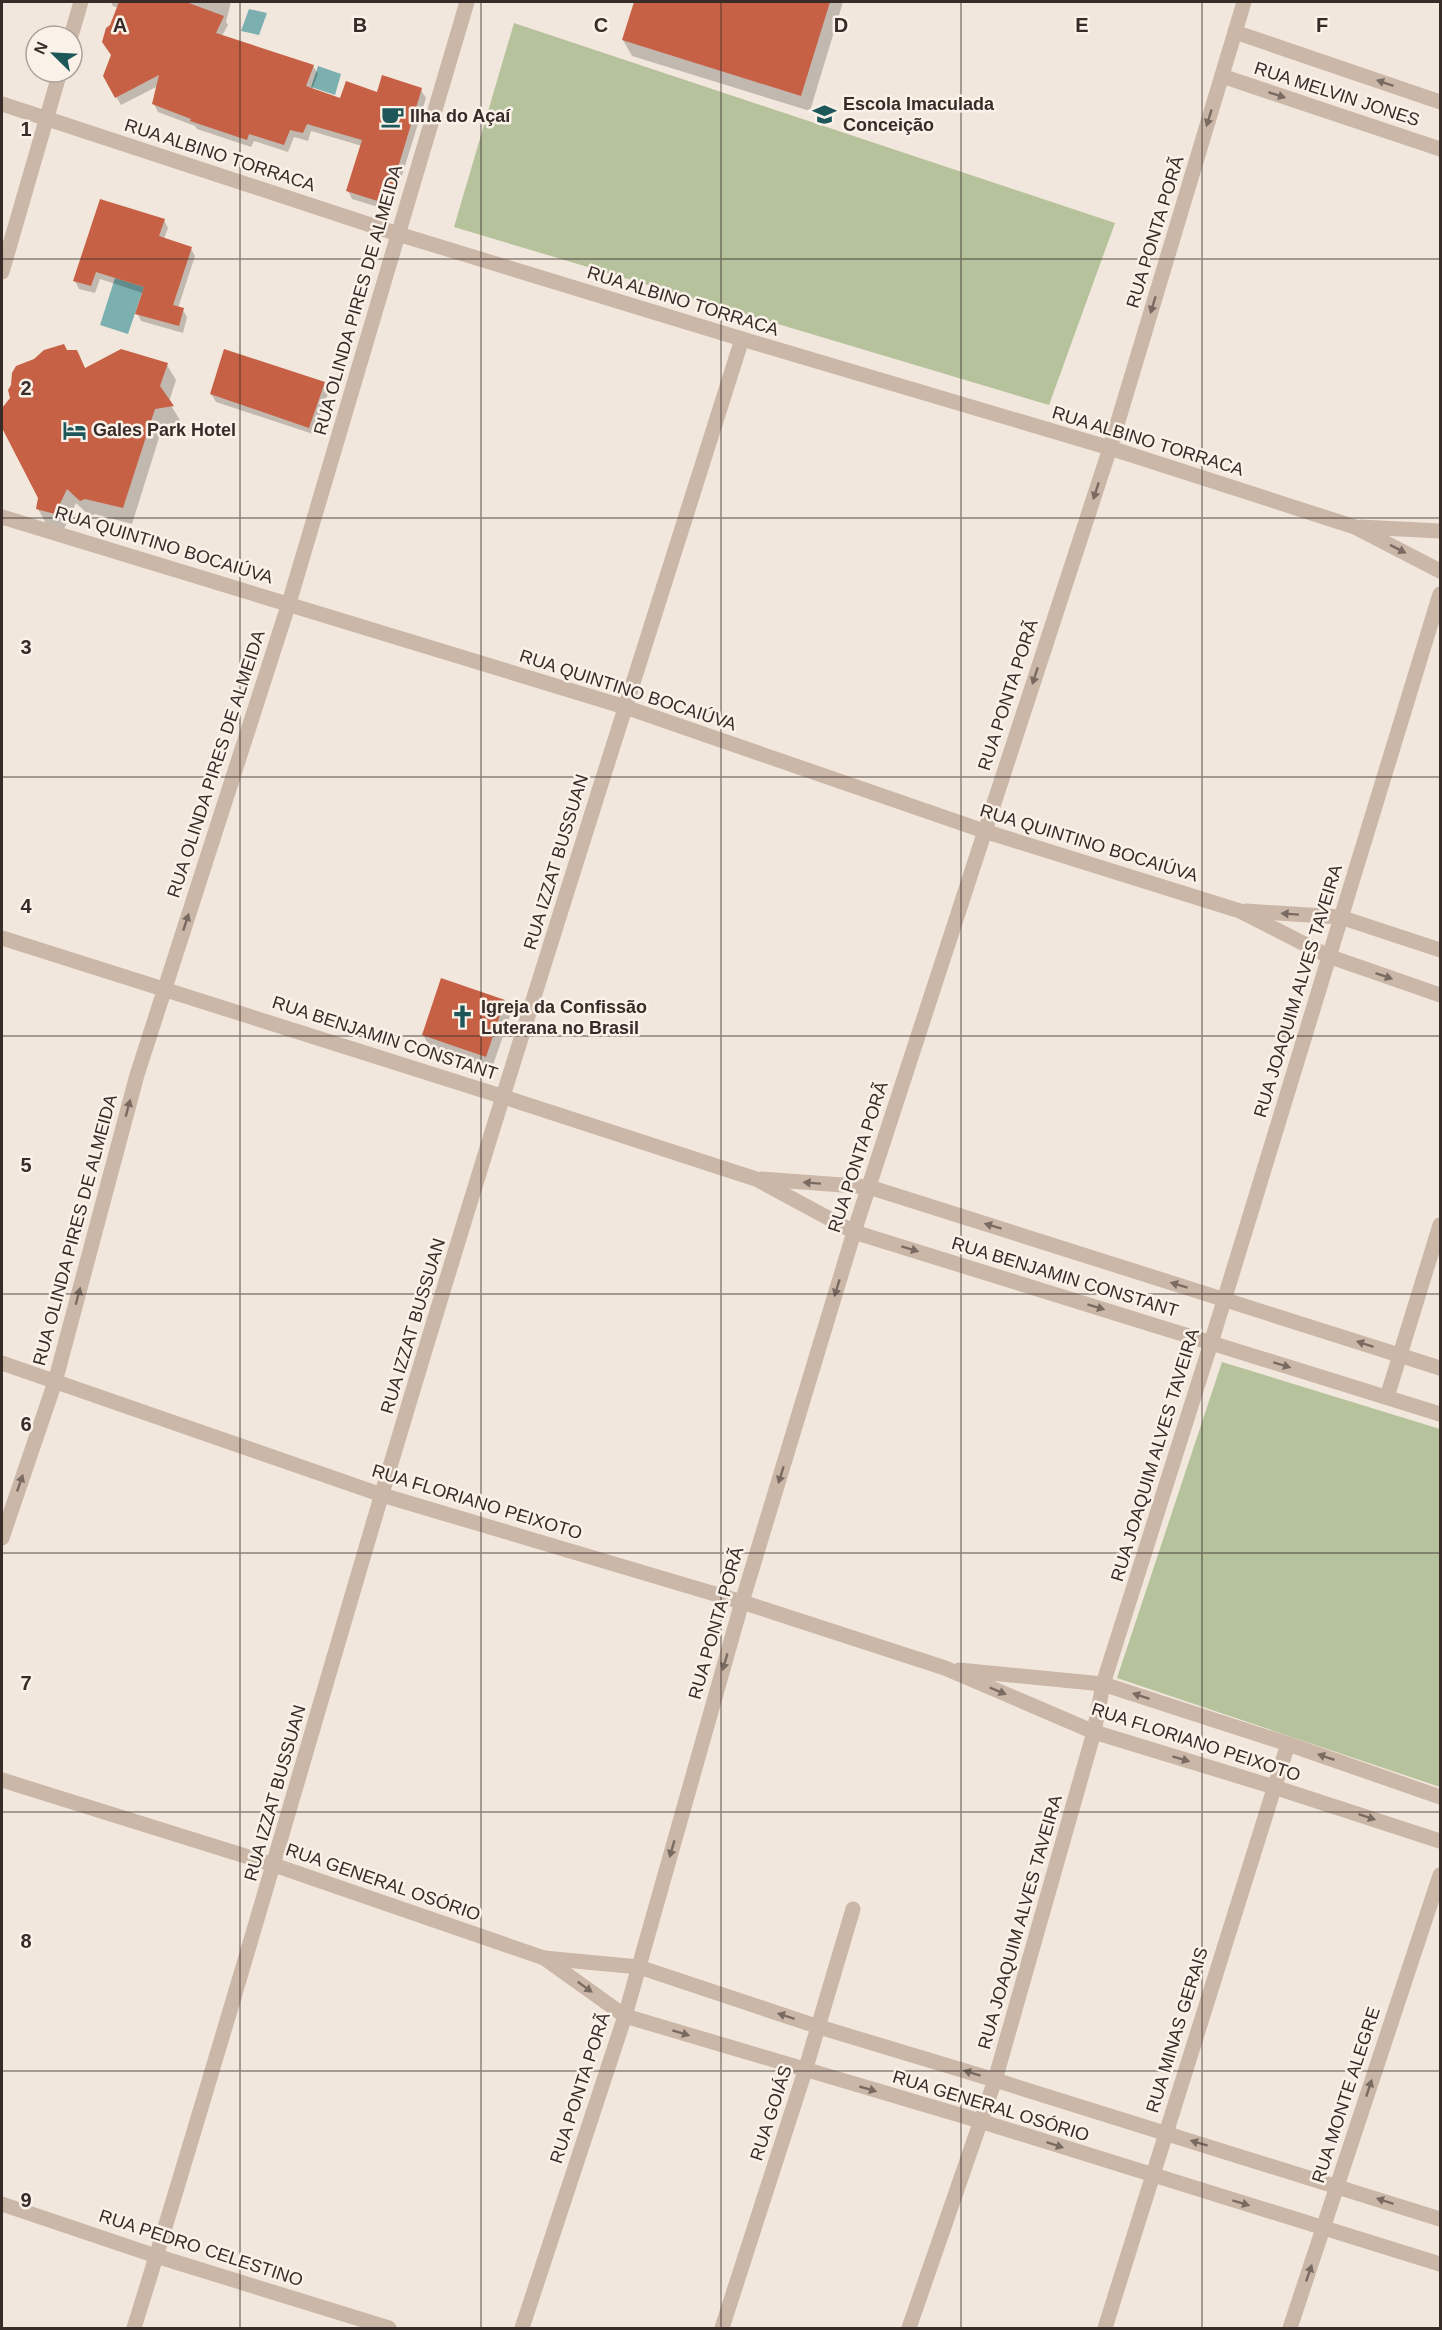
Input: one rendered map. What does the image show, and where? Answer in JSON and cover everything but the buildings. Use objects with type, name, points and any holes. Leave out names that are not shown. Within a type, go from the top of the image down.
[{"type":"street","points":[[75,24],[81,2]]},
{"type":"street","name":"RUA OLINDA PIRES DE ALMEIDA","points":[[2,1538],[55,1382],[137,1075],[289,603],[467,2]]},
{"type":"street","name":"RUA PONTA PORÃ","points":[[522,2328],[625,2016],[742,1602],[854,1232],[1110,448],[1244,2]]},
{"type":"street","name":"RUA MELVIN JONES","points":[[1235,32],[1440,102]]},
{"type":"street","name":"RUA MELVIN JONES","points":[[1222,76],[1440,149]]},
{"type":"street","points":[[2,272],[56,84]]},
{"type":"street","name":"RUA ALBINO TORRACA","points":[[2,104],[398,234],[1110,448],[1355,527],[1440,571]]},
{"type":"street","name":"RUA IZZAT BUSSUAN","points":[[134,2328],[274,1865],[382,1495],[625,707],[742,339]]},
{"type":"street","name":"RUA QUINTINO BOCAIÚVA","points":[[2,517],[625,707],[984,831],[1240,911],[1328,956],[1440,995]]},
{"type":"street","name":"RUA ALBINO TORRACA","points":[[1355,527],[1440,531]]},
{"type":"street","name":"RUA JOAQUIM ALVES TAVEIRA","points":[[909,2328],[995,2080],[1094,1732],[1103,1684],[1211,1343],[1440,594]]},
{"type":"street","name":"RUA QUINTINO BOCAIÚVA","points":[[1240,911],[1340,917],[1440,950]]},
{"type":"street","name":"RUA BENJAMIN CONSTANT","points":[[2,938],[504,1096],[756,1179],[854,1232],[1440,1414]]},
{"type":"street","name":"RUA BENJAMIN CONSTANT","points":[[756,1179],[869,1187],[1440,1368]]},
{"type":"street","points":[[1387,1397],[1440,1225]]},
{"type":"street","name":"RUA FLORIANO PEIXOTO","points":[[2,1364],[382,1495],[742,1602],[945,1668],[1094,1732],[1440,1841]]},
{"type":"street","name":"RUA FLORIANO PEIXOTO","points":[[945,1668],[1103,1684],[1440,1797]]},
{"type":"street","name":"RUA MINAS GERAIS","points":[[1105,2328],[1287,1744]]},
{"type":"street","name":"RUA GENERAL OSÓRIO","points":[[2,1780],[274,1865],[544,1958],[639,1968],[816,2026],[1165,2132],[1440,2219]]},
{"type":"street","name":"RUA MONTE ALEGRE","points":[[1290,2328],[1440,1875]]},
{"type":"street","name":"RUA GOIÁS","points":[[722,2328],[805,2071],[816,2026],[853,1909]]},
{"type":"street","name":"RUA GENERAL OSÓRIO","points":[[544,1958],[625,2016],[980,2121],[1440,2264]]},
{"type":"street","name":"RUA PEDRO CELESTINO","points":[[2,2204],[156,2256],[389,2328]]},
{"type":"green space","points":[[514,23],[1115,223],[1049,405],[454,227]]},
{"type":"green space","points":[[1222,1362],[1440,1429],[1440,1787],[1117,1678]]},
{"type":"water","points":[[249,9],[267,13],[259,35],[241,31]]},
{"type":"water","points":[[318,66],[341,74],[335,95],[311,87]]},
{"type":"water","points":[[115,278],[144,287],[128,334],[100,325]]},
{"type":"place","name":"Escola Imaculada Conceição","points":[[825,114]]},
{"type":"place","name":"Ilha do Açaí","points":[[392,116]]},
{"type":"place","name":"Gales Park Hotel","points":[[75,430]]},
{"type":"place","name":"Igreja da Confissão Luterana no Brasil","points":[[463,1017]]}]
